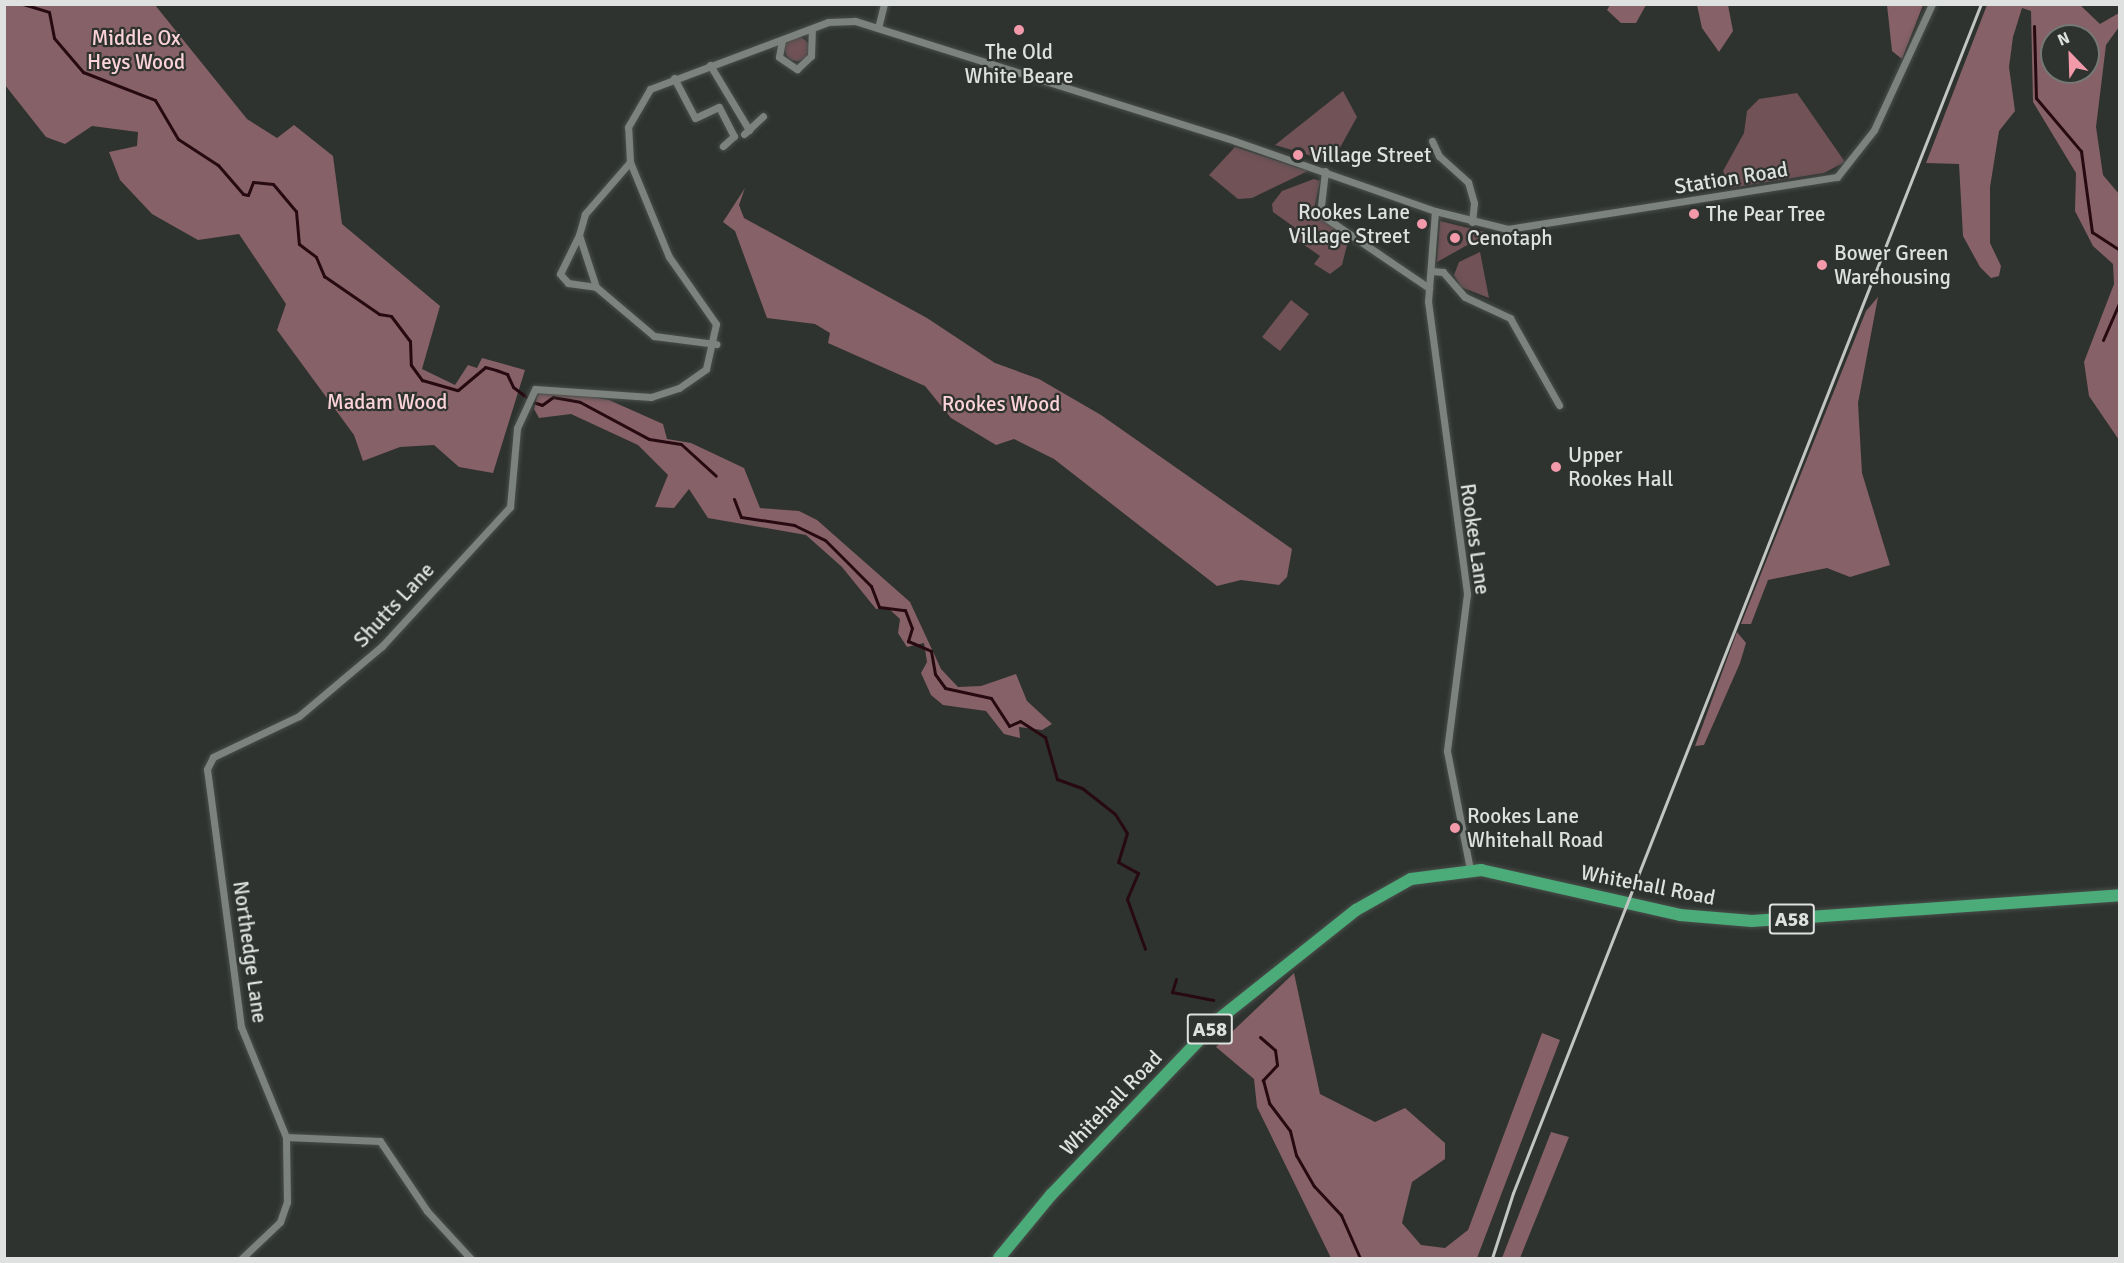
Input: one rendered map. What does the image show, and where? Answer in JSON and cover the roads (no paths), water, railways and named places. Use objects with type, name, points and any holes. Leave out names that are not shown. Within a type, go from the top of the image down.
[{"type":"highway","name":"Whitehall Road","points":[[999,1258],[1051,1195],[1219,1019],[1389,890],[1433,872],[1470,869],[1680,915],[1752,921],[2120,895]]},
{"type":"street","points":[[878,28],[884,4]]},
{"type":"street","name":"Station Road","points":[[1435,211],[1472,222],[1508,229],[1837,177],[1854,162],[1879,122],[1932,4]]},
{"type":"street","points":[[579,235],[596,287],[654,336],[716,344],[711,313],[669,256],[630,162],[627,141],[634,114],[650,89],[674,78],[841,20],[878,28],[1325,171],[1435,211]]},
{"type":"street","points":[[782,41],[779,57],[797,69],[811,56],[812,29]]},
{"type":"street","points":[[710,65],[746,132],[763,116]]},
{"type":"street","points":[[674,78],[695,118],[719,107],[734,136],[723,147]]},
{"type":"street","points":[[1432,141],[1439,156],[1468,182],[1474,203],[1472,222]]},
{"type":"street","points":[[596,287],[568,283],[560,274],[579,235],[589,204],[630,162]]},
{"type":"street","points":[[1325,171],[1320,214],[1429,288]]},
{"type":"street","name":"Rookes Lane","points":[[1435,211],[1429,288],[1467,594],[1447,751],[1470,869]]},
{"type":"street","points":[[1432,271],[1443,272],[1465,297],[1510,318],[1559,405]]},
{"type":"street","name":"Shutts Lane","points":[[207,769],[213,757],[299,716],[382,646],[510,507],[525,403],[533,391],[651,397],[694,380],[706,369],[716,344]]},
{"type":"street","name":"Northedge Lane","points":[[207,769],[241,1027],[286,1137],[287,1202],[280,1222],[242,1258]]},
{"type":"street","points":[[286,1137],[380,1141],[427,1211],[470,1258]]},
{"type":"waterway","points":[[23,4],[49,12],[54,38],[83,72],[155,100],[178,139],[218,165],[243,194],[248,195],[253,182],[273,184],[296,211],[299,244],[316,257],[324,276],[379,314],[391,316],[410,341],[411,365],[422,380],[458,390],[485,367],[496,370],[507,374],[513,387],[533,402],[542,405],[553,397],[580,402],[649,439],[681,444],[716,476]]},
{"type":"waterway","points":[[2034,26],[2036,98],[2081,151],[2092,232],[2120,250]]},
{"type":"waterway","points":[[2103,340],[2120,301]]},
{"type":"waterway","points":[[734,499],[741,517],[794,525],[825,540],[871,586],[879,607],[905,610],[912,628],[908,641],[931,651],[935,674],[945,688],[991,698],[1009,726],[1020,721],[1045,737],[1057,779],[1082,788],[1115,814],[1127,833],[1118,862],[1138,873],[1127,899],[1145,949]]},
{"type":"waterway","points":[[1176,979],[1172,992],[1213,1000]]},
{"type":"waterway","points":[[1260,1037],[1275,1050],[1277,1065],[1263,1080],[1269,1103],[1290,1131],[1296,1155],[1314,1186],[1341,1215],[1360,1258]]},
{"type":"railway","points":[[1492,1258],[1513,1193],[1981,4]]},
{"type":"place","name":"The Old White Beare","points":[[1019,30]]},
{"type":"place","name":"Village Street","points":[[1298,155]]},
{"type":"place","name":"The Pear Tree","points":[[1694,214]]},
{"type":"place","name":"Rookes Lane Village Street","points":[[1422,224]]},
{"type":"place","name":"Cenotaph","points":[[1455,238]]},
{"type":"place","name":"Bower Green Warehousing","points":[[1822,265]]},
{"type":"place","name":"Upper Rookes Hall","points":[[1556,467]]},
{"type":"place","name":"Rookes Lane Whitehall Road","points":[[1455,828]]},
{"type":"park label","name":"Middle Ox Heys Wood","points":[[136,50]]},
{"type":"park label","name":"Madam Wood","points":[[387,402]]},
{"type":"park label","name":"Rookes Wood","points":[[1001,404]]}]
